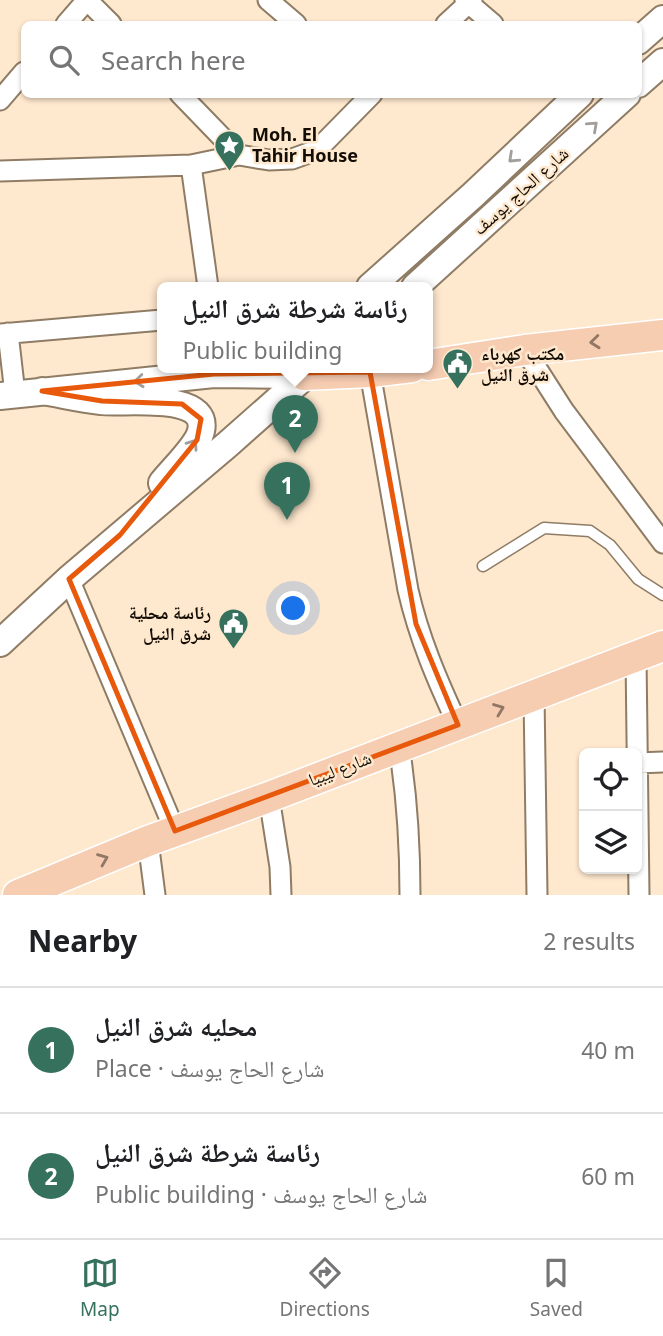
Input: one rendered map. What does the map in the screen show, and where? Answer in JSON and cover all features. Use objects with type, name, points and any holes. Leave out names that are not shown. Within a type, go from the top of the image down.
[{"type":"main road","points":[[642,38],[663,19]]},
{"type":"main road","points":[[642,81],[662,64]]},
{"type":"main road","name":"شارع الحاج يوسف","points":[[376,282],[473,195],[574,98]]},
{"type":"main road","name":"شارع الحاج يوسف","points":[[420,282],[623,98]]},
{"type":"main road","points":[[433,364],[525,350],[663,335]]},
{"type":"main road","points":[[8,395],[202,373]]},
{"type":"main road","points":[[0,643],[69,579],[308,373]]},
{"type":"main road","points":[[42,391],[102,401],[182,404],[194,410],[201,419],[201,431],[197,440],[120,535]]},
{"type":"main road","name":"شارع ليبيا","points":[[18,895],[59,886],[161,836],[650,652]]},
{"type":"street","points":[[69,21],[87,0],[108,21]]},
{"type":"street","points":[[268,0],[292,21]]},
{"type":"street","points":[[449,21],[469,1],[490,21]]},
{"type":"street","points":[[1,96],[21,75]]},
{"type":"street","points":[[184,98],[239,155]]},
{"type":"street","points":[[0,171],[191,164],[239,155],[269,160],[292,159],[317,150],[368,98]]},
{"type":"street","points":[[191,164],[207,282]]},
{"type":"street","points":[[8,395],[4,333],[157,320]]},
{"type":"street","points":[[525,350],[564,411],[663,543]]},
{"type":"street","points":[[370,373],[416,624],[458,725]]},
{"type":"street","points":[[69,579],[161,836],[155,895]]},
{"type":"street","points":[[639,748],[650,652]]},
{"type":"street","points":[[534,696],[537,895]]},
{"type":"street","points":[[399,746],[406,792],[411,895]]},
{"type":"street","points":[[642,762],[663,762]]},
{"type":"street","points":[[270,797],[280,867],[281,895]]},
{"type":"street","points":[[638,811],[639,895]]},
{"type":"lane","points":[[483,566],[544,528],[590,531],[610,545],[638,579],[663,595]]},
{"type":"highlighted area","points":[[370,372],[416,624],[458,725],[175,831],[69,579],[120,535],[197,440],[201,419],[182,404],[102,401],[42,391],[214,374]]},
{"type":"place","name":"Moh. El Tahir House","points":[[229,172]]},
{"type":"place","name":"مكتب كهرباء شرق النيل","points":[[458,391]]},
{"type":"place","name":"رئاسة شرطة شرق النيل","points":[[295,453]]},
{"type":"place","name":"محليه شرق النيل","points":[[287,520]]},
{"type":"place","name":"رئاسة محلية شرق النيل","points":[[234,650]]}]
